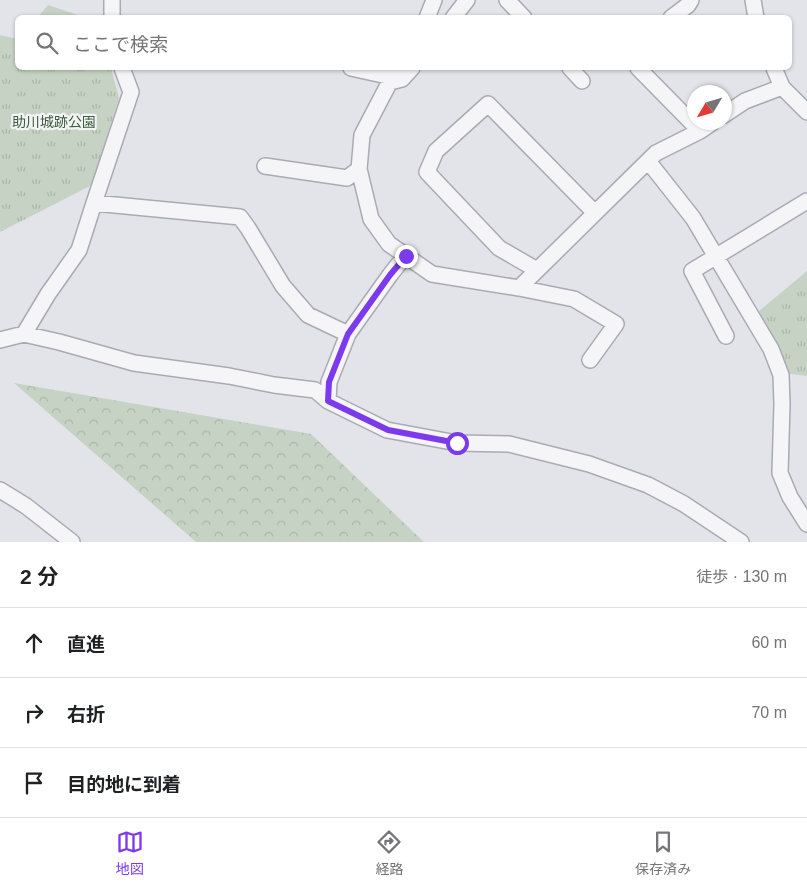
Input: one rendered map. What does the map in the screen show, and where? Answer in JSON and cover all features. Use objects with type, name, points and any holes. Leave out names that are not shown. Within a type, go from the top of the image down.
[{"type":"street","points":[[112,0],[112,15]]},
{"type":"street","points":[[428,15],[434,0]]},
{"type":"street","points":[[455,15],[467,0]]},
{"type":"street","points":[[508,0],[521,15]]},
{"type":"street","points":[[675,15],[688,5],[691,0]]},
{"type":"street","points":[[753,0],[756,15]]},
{"type":"street","points":[[24,334],[48,294],[79,250],[131,92],[123,70]]},
{"type":"street","points":[[362,70],[402,79],[410,70]]},
{"type":"street","points":[[572,70],[582,81]]},
{"type":"street","points":[[640,70],[687,111]]},
{"type":"street","points":[[775,70],[782,87],[807,112]]},
{"type":"street","points":[[393,76],[362,134],[359,169],[371,219],[389,244],[432,274],[574,298],[616,324],[590,360]]},
{"type":"street","points":[[732,110],[745,101],[782,87]]},
{"type":"street","points":[[538,270],[499,248],[427,172],[436,151],[488,104],[595,213]]},
{"type":"street","points":[[519,288],[656,153],[700,130]]},
{"type":"street","points":[[648,161],[693,218],[771,349],[781,375],[780,473],[790,497],[807,524]]},
{"type":"street","points":[[265,166],[347,178],[359,169]]},
{"type":"street","points":[[726,336],[692,271],[807,201]]},
{"type":"street","points":[[94,203],[240,216],[282,286],[308,316],[348,334]]},
{"type":"street","points":[[328,401],[329,382],[348,334],[390,275],[406,256]]},
{"type":"street","points":[[0,340],[24,334],[134,363],[229,376],[274,386],[315,390],[328,401],[388,430],[457,443],[509,444],[589,464],[648,485],[684,504],[741,542]]},
{"type":"street","points":[[0,490],[26,506],[72,542]]},
{"type":"green space","points":[[48,5],[78,15],[40,15]]},
{"type":"green space","name":"助川城跡公園","points":[[0,35],[15,39],[15,70],[112,70],[119,98],[92,185],[0,232]]},
{"type":"green space","points":[[807,271],[807,376],[784,373],[759,311]]},
{"type":"green space","points":[[14,383],[311,434],[424,542],[196,542]]},
{"type":"route","points":[[406,256],[390,275],[348,334],[329,382],[328,401],[388,430],[457,443]]}]
